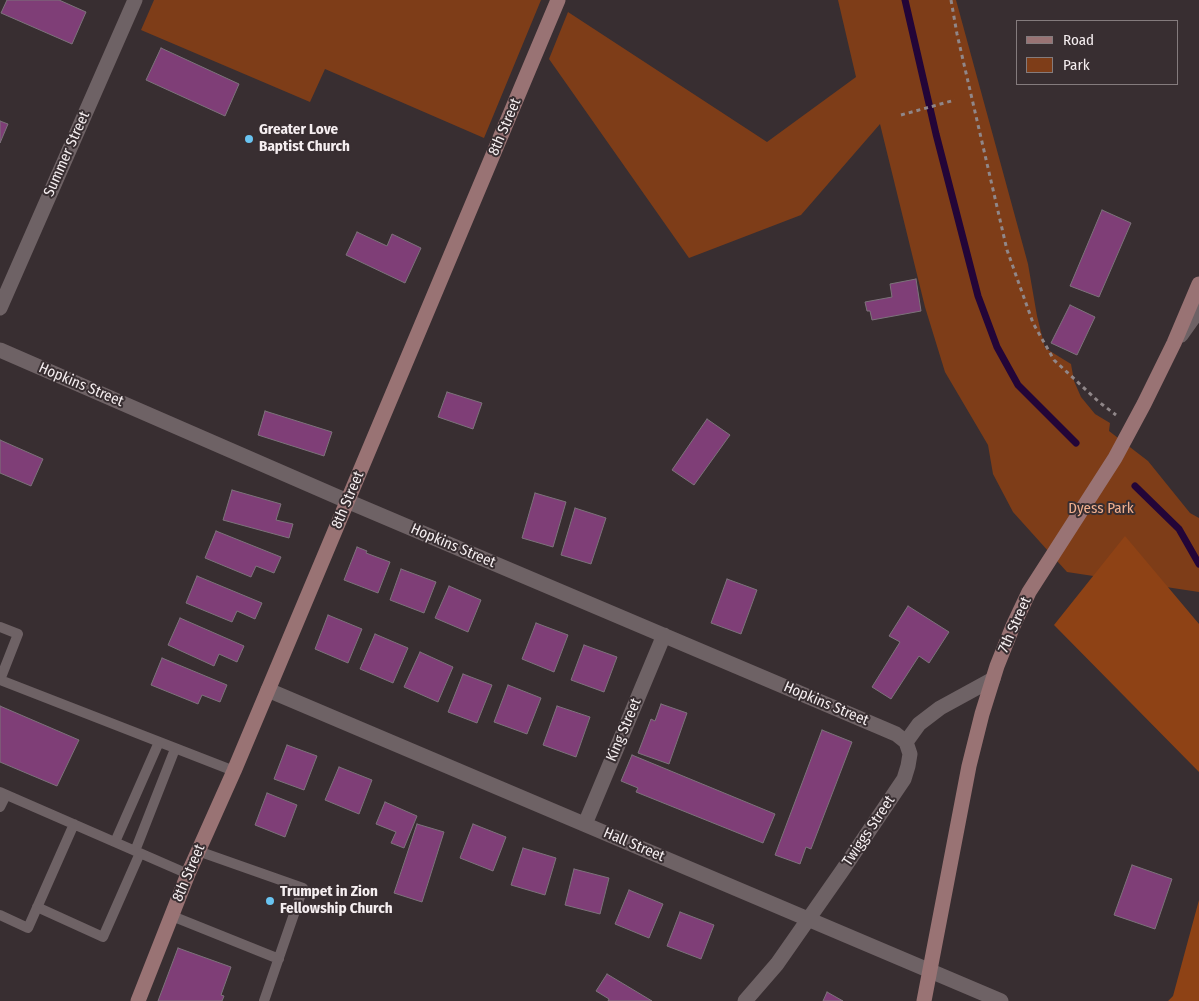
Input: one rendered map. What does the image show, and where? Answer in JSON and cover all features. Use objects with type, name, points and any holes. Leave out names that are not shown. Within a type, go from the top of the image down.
[{"type":"street","name":"Summer Street","points":[[0,308],[135,0]]},
{"type":"street","name":"8th Street","points":[[138,1001],[188,874],[234,771],[558,0]]},
{"type":"street","name":"7th Street","points":[[924,1001],[969,766],[993,679],[1013,626],[1029,592],[1115,458],[1174,343],[1199,284]]},
{"type":"street","points":[[1174,343],[1199,310]]},
{"type":"street","name":"Hopkins Street","points":[[0,350],[347,501],[896,734],[906,742]]},
{"type":"street","name":"King Street","points":[[585,824],[664,635]]},
{"type":"street","points":[[906,742],[919,724],[940,708],[993,679]]},
{"type":"street","name":"Hall Street","points":[[268,690],[1001,1001]]},
{"type":"street","name":"Twiggs Street","points":[[745,1001],[777,964],[904,778],[910,754],[906,742]]},
{"type":"lane","points":[[0,627],[18,634],[0,680],[234,771]]},
{"type":"lane","points":[[115,842],[159,742]]},
{"type":"lane","points":[[38,907],[103,936],[137,852],[175,749]]},
{"type":"lane","points":[[0,807],[3,793],[188,874]]},
{"type":"lane","points":[[0,916],[28,928],[74,824]]},
{"type":"lane","points":[[198,851],[303,888],[264,1001]]},
{"type":"lane","points":[[172,916],[279,959]]},
{"type":"path","points":[[951,0],[959,43],[1007,250],[1033,323],[1054,360],[1099,402],[1131,428]]},
{"type":"path","points":[[901,115],[955,100]]},
{"type":"green space","points":[[154,0],[541,0],[484,138],[325,69],[310,102],[141,30]]},
{"type":"green space","name":"Dyess Park","points":[[838,0],[956,0],[1028,264],[1045,348],[1071,364],[1074,381],[1081,397],[1095,414],[1110,423],[1109,431],[1148,461],[1190,513],[1199,518],[1199,592],[1067,572],[1013,512],[993,474],[988,445],[945,372],[925,307],[880,124],[801,215],[689,258],[549,59],[568,12],[767,142],[856,77]]},
{"type":"shaded area","points":[[1125,536],[1199,624],[1199,772],[1054,625]]},
{"type":"shaded area","points":[[1199,900],[1199,1001],[1168,1001],[1173,996]]},
{"type":"building","points":[[7,0],[59,0],[86,12],[72,44],[1,13]]},
{"type":"building","points":[[161,48],[239,84],[225,116],[146,80]]},
{"type":"building","points":[[0,121],[8,124],[0,143]]},
{"type":"building","points":[[1102,210],[1131,223],[1099,297],[1070,286]]},
{"type":"building","points":[[357,232],[387,246],[392,234],[421,248],[405,283],[346,255]]},
{"type":"building","points":[[916,279],[921,311],[872,320],[865,302],[892,297],[890,284]]},
{"type":"building","points":[[1070,305],[1095,317],[1077,355],[1051,343]]},
{"type":"building","points":[[447,392],[482,403],[473,429],[438,417]]},
{"type":"building","points":[[265,411],[332,432],[324,456],[258,435]]},
{"type":"building","points":[[707,419],[730,435],[694,485],[672,470]]},
{"type":"building","points":[[0,440],[43,459],[31,486],[0,473]]},
{"type":"building","points":[[232,490],[281,504],[276,520],[293,524],[289,538],[223,520]]},
{"type":"building","points":[[535,493],[566,502],[553,547],[522,538]]},
{"type":"building","points":[[575,508],[606,518],[591,564],[561,555]]},
{"type":"building","points":[[216,531],[281,557],[274,573],[256,566],[251,577],[205,558]]},
{"type":"building","points":[[357,547],[367,551],[366,553],[390,562],[378,593],[344,580]]},
{"type":"building","points":[[401,569],[436,582],[424,613],[390,600]]},
{"type":"building","points":[[197,576],[262,603],[255,619],[237,611],[232,622],[186,603]]},
{"type":"building","points":[[727,579],[757,590],[741,634],[711,623]]},
{"type":"building","points":[[449,586],[481,600],[468,632],[435,618]]},
{"type":"building","points":[[908,606],[949,632],[929,663],[919,656],[891,699],[872,687],[900,642],[889,636]]},
{"type":"building","points":[[328,615],[362,629],[348,663],[315,649]]},
{"type":"building","points":[[180,618],[244,646],[237,662],[219,654],[214,666],[168,645]]},
{"type":"building","points":[[536,623],[568,635],[554,672],[522,659]]},
{"type":"building","points":[[375,634],[408,648],[393,683],[360,669]]},
{"type":"building","points":[[584,645],[617,657],[604,692],[571,680]]},
{"type":"building","points":[[420,652],[453,667],[438,702],[404,687]]},
{"type":"building","points":[[162,658],[227,685],[220,702],[202,695],[198,704],[151,685]]},
{"type":"building","points":[[463,674],[492,685],[477,723],[448,712]]},
{"type":"building","points":[[508,685],[541,698],[527,734],[494,722]]},
{"type":"building","points":[[661,704],[687,713],[669,764],[638,753],[651,719],[655,721]]},
{"type":"building","points":[[0,706],[79,740],[57,786],[0,762]]},
{"type":"building","points":[[557,706],[590,717],[576,757],[543,745]]},
{"type":"building","points":[[822,730],[852,742],[811,849],[806,847],[800,864],[775,855]]},
{"type":"building","points":[[287,745],[317,756],[304,790],[274,779]]},
{"type":"building","points":[[632,755],[775,814],[763,843],[636,792],[638,788],[621,781]]},
{"type":"building","points":[[339,767],[372,780],[359,814],[325,800]]},
{"type":"building","points":[[267,793],[297,805],[285,837],[255,825]]},
{"type":"building","points":[[385,802],[417,816],[404,848],[391,843],[396,832],[376,824]]},
{"type":"building","points":[[417,824],[444,832],[422,902],[394,893]]},
{"type":"building","points":[[473,824],[506,837],[493,871],[460,858]]},
{"type":"building","points":[[523,848],[556,858],[545,895],[511,885]]},
{"type":"building","points":[[1132,865],[1172,879],[1155,929],[1114,915]]},
{"type":"building","points":[[574,869],[609,878],[600,914],[565,905]]},
{"type":"building","points":[[629,890],[663,904],[649,938],[615,924]]},
{"type":"building","points":[[680,912],[714,925],[701,959],[667,946]]},
{"type":"building","points":[[178,948],[231,967],[221,995],[224,996],[222,1001],[158,1001]]},
{"type":"building","points":[[607,974],[652,1001],[608,1001],[609,999],[596,991]]},
{"type":"building","points":[[827,992],[843,1001],[823,1001]]},
{"type":"waterway","points":[[905,0],[936,134],[978,296],[997,347],[1018,385],[1076,443]]},
{"type":"waterway","points":[[1135,486],[1179,529],[1199,564]]},
{"type":"place","name":"Greater Love Baptist Church","points":[[249,139]]},
{"type":"place","name":"Trumpet in Zion Fellowship Church","points":[[270,901]]}]
